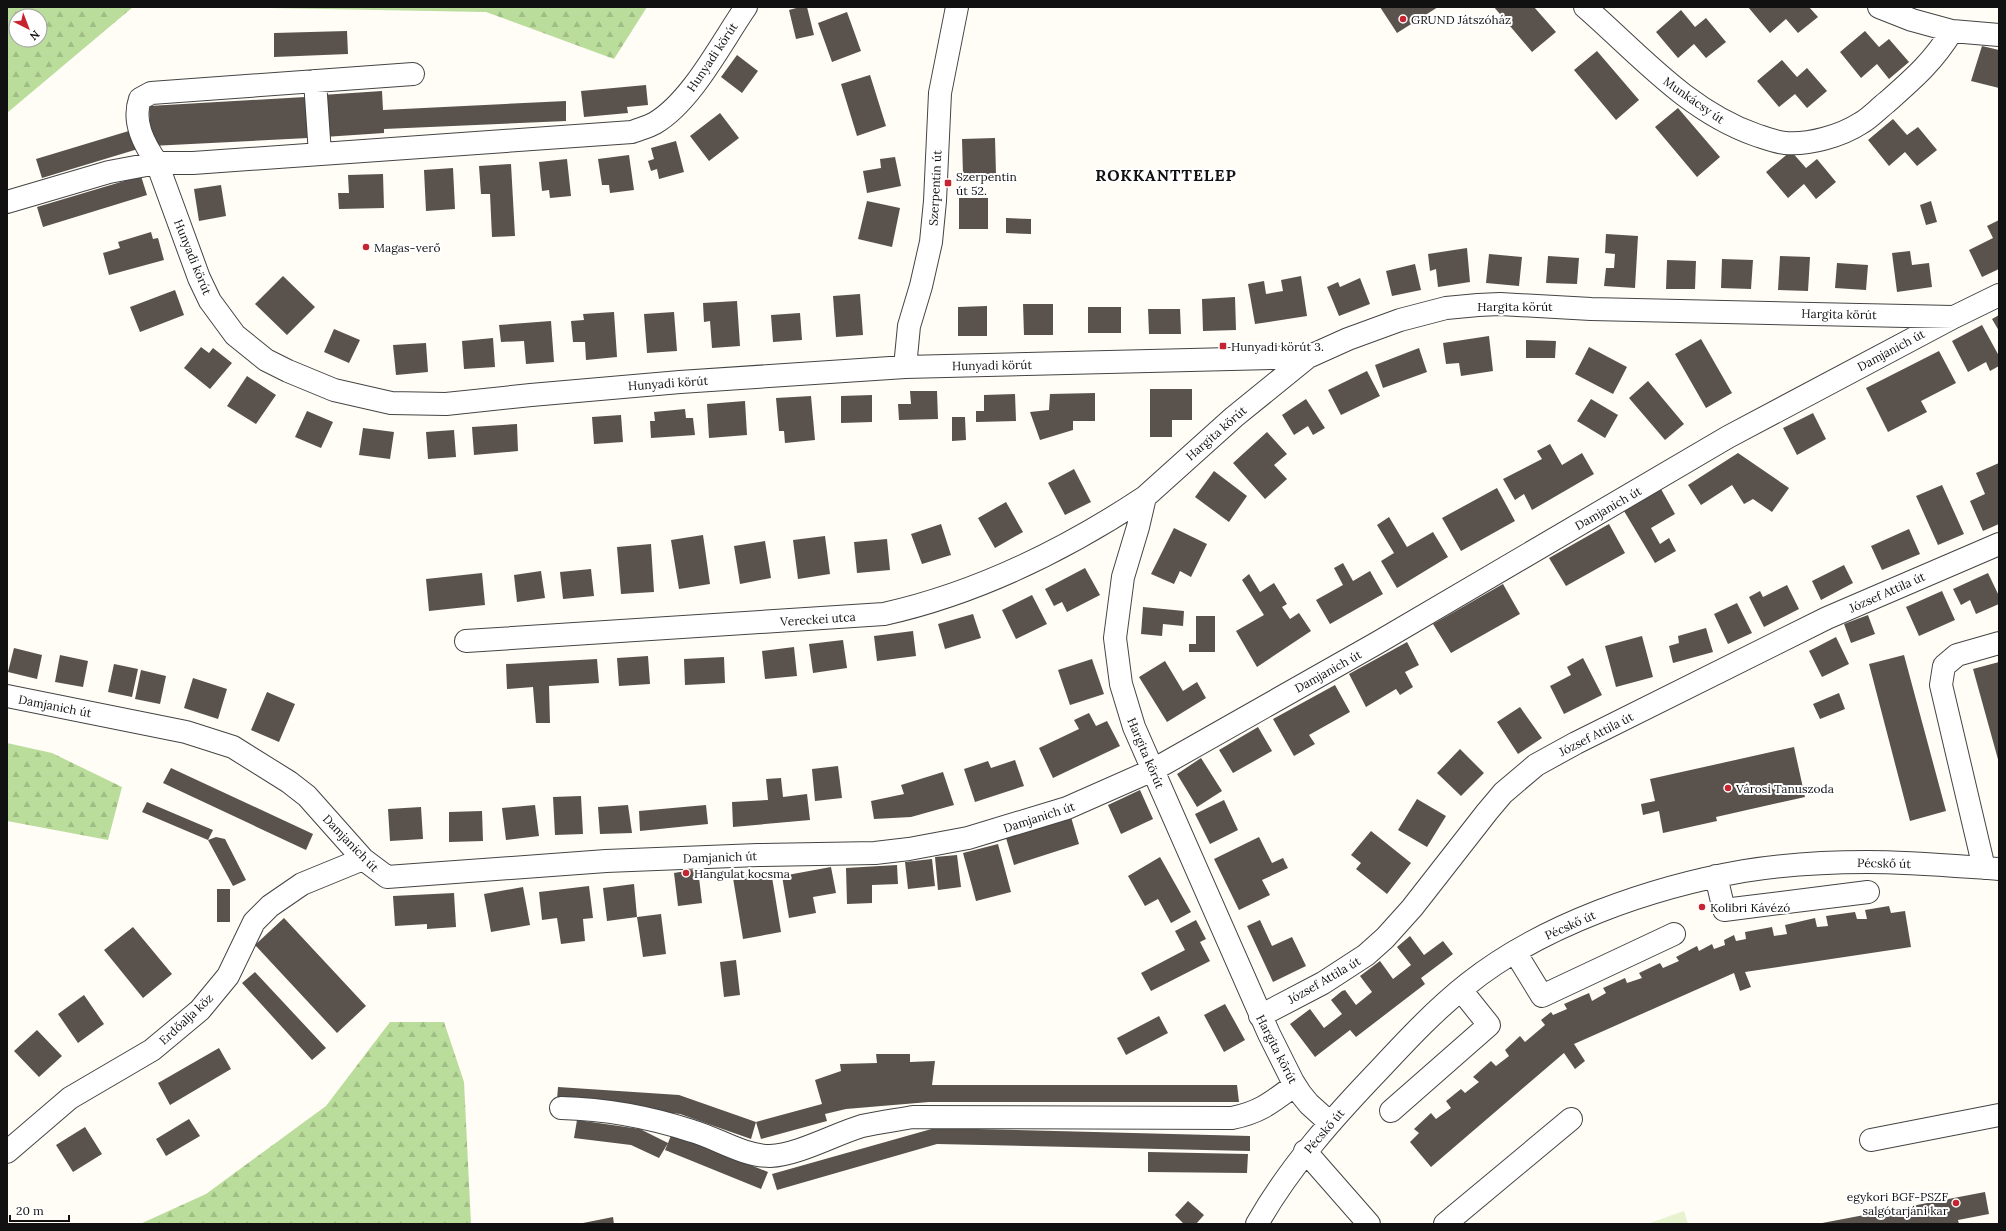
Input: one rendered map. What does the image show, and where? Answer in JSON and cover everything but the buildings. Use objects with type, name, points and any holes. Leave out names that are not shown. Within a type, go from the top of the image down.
[{"type":"street","name":"Hunyadi körút","points":[[7,202],[108,172],[157,163],[193,163],[632,132],[655,123],[679,104],[700,77],[746,7]]},
{"type":"street","name":"Szerpentin út","points":[[905,367],[908,326],[921,286],[931,242],[935,201],[940,93],[957,7]]},
{"type":"street","name":"Munkácsy út","points":[[1585,7],[1644,63],[1711,114],[1746,131],[1785,143],[1827,137],[1861,124],[1932,61],[1943,47],[1952,31]]},
{"type":"street","points":[[1879,7],[1912,20],[1952,31],[1999,35]]},
{"type":"street","points":[[157,163],[146,147],[138,124],[137,106],[140,99],[152,93],[413,74]]},
{"type":"street","points":[[314,81],[320,154]]},
{"type":"street","name":"Hunyadi körút","points":[[157,163],[199,278],[221,317],[235,335],[266,360],[288,371],[334,390],[390,403],[446,404],[531,394],[680,382],[905,367],[1308,357]]},
{"type":"street","name":"Damjanich út","points":[[7,696],[186,732],[233,747],[288,782],[306,796],[363,859],[382,875],[394,878],[606,861],[758,855],[875,853],[908,849],[968,838],[1047,815],[1094,797],[1153,770],[1377,643],[1728,437],[1954,317],[1999,295]]},
{"type":"street","name":"Hargita körút","points":[[1330,1122],[1309,1104],[1295,1085],[1260,1016],[1130,715],[1121,684],[1116,652],[1116,624],[1123,576],[1138,527],[1145,497],[1234,417],[1308,357],[1348,339],[1400,320],[1446,308],[1500,304],[1591,308],[1954,317]]},
{"type":"street","name":"Vereckei utca","points":[[466,641],[869,616],[891,613],[971,588],[1021,567],[1090,532],[1145,497]]},
{"type":"street","name":"József Attila út","points":[[1260,1016],[1349,967],[1380,942],[1428,889],[1486,812],[1503,793],[1536,765],[1827,618],[1999,544]]},
{"type":"street","points":[[1991,868],[1941,685],[1944,666],[1957,655],[1999,643]]},
{"type":"street","name":"Erdőalja köz","points":[[7,1152],[70,1098],[152,1050],[200,1010],[228,976],[254,922],[270,906],[302,884],[363,859]]},
{"type":"street","name":"Pécskő út","points":[[1257,1224],[1285,1179],[1305,1151],[1330,1122],[1415,1032],[1461,990],[1515,952],[1574,923],[1612,907],[1716,876],[1746,870],[1840,863],[1902,863],[1991,868]]},
{"type":"street","points":[[1716,876],[1724,910],[1868,892]]},
{"type":"street","points":[[1515,952],[1542,996],[1674,934]]},
{"type":"street","points":[[1391,1110],[1489,1025],[1461,990]]},
{"type":"street","points":[[561,1108],[585,1109],[638,1116],[694,1131],[758,1155],[771,1156],[791,1151],[862,1126],[913,1117],[1232,1118],[1250,1114],[1268,1105],[1295,1085]]},
{"type":"street","points":[[1871,1140],[1999,1115]]},
{"type":"street","points":[[1445,1224],[1571,1119]]},
{"type":"street","points":[[1305,1151],[1370,1224]]},
{"type":"green space","points":[[7,7],[133,7],[7,113]]},
{"type":"green space","points":[[210,7],[647,7],[614,59],[486,12]]},
{"type":"green space","points":[[7,743],[52,753],[122,787],[108,840],[7,821]]},
{"type":"green space","points":[[390,1022],[444,1022],[464,1082],[471,1224],[140,1224],[206,1194],[326,1106]]},
{"type":"green space","points":[[1684,1211],[1688,1224],[1647,1224]]},
{"type":"place","name":"GRUND Játszóház","points":[[1403,19]]},
{"type":"place","name":"Szerpentin út 52.","points":[[948,183]]},
{"type":"place","name":"Magas-verő","points":[[366,247]]},
{"type":"place","name":"Hunyadi körút 3.","points":[[1223,346]]},
{"type":"place","name":"Városi Tanuszoda","points":[[1728,788]]},
{"type":"place","name":"Hangulat kocsma","points":[[686,873]]},
{"type":"place","name":"Kolibri Kávézó","points":[[1702,907]]},
{"type":"place","name":"egykori BGF-PSZF salgótarjáni kar","points":[[1956,1203]]},
{"type":"district","name":"ROKKANTTELEP","points":[[1166,175]]}]
